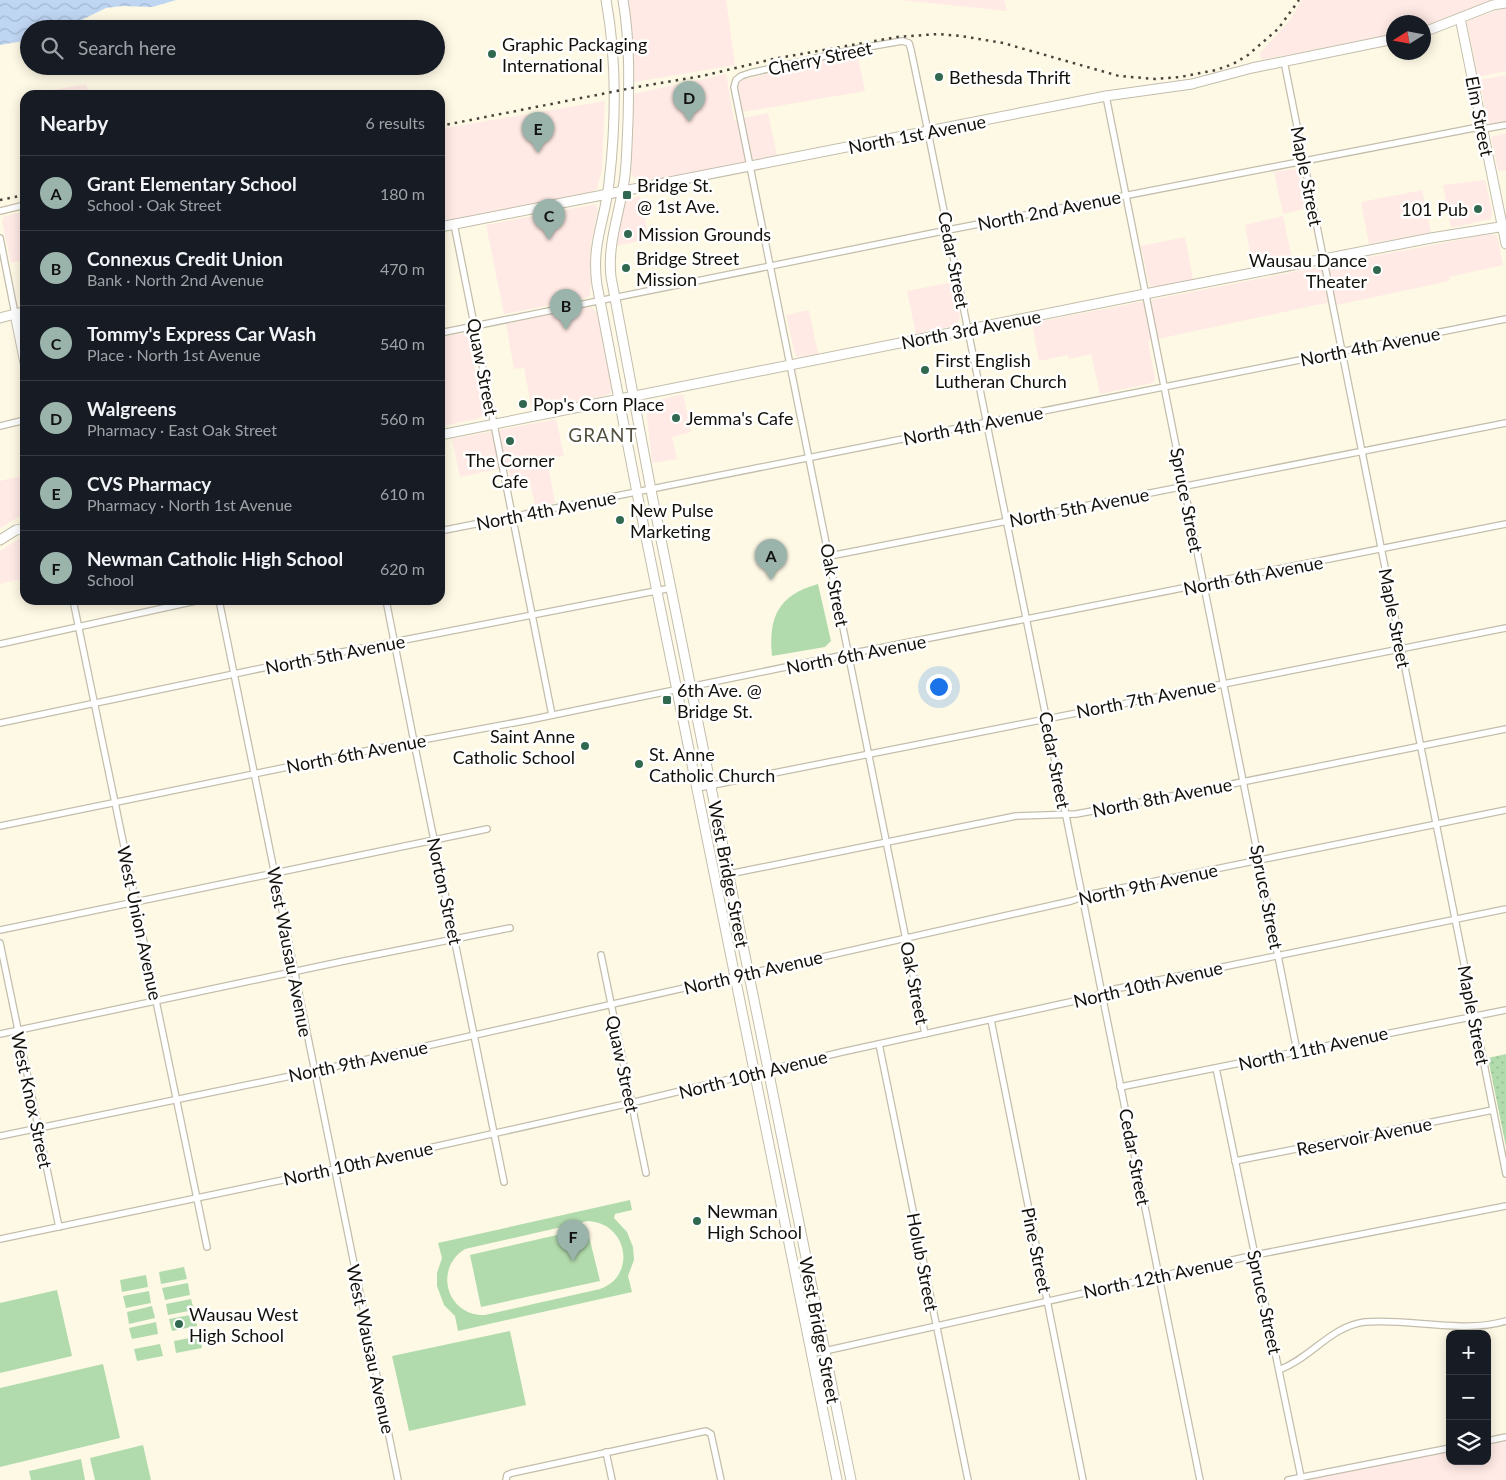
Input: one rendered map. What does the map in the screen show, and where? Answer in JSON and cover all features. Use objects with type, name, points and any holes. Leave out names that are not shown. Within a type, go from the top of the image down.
[{"type":"main road","name":"West Bridge Street","points":[[606,0],[611,39],[614,92],[608,194],[595,252],[600,300],[637,493],[837,1480]]},
{"type":"main road","name":"West Bridge Street","points":[[623,0],[629,49],[626,163],[623,191],[611,249],[610,272],[651,490],[851,1480]]},
{"type":"main road","points":[[1431,29],[1493,5],[1506,2]]},
{"type":"main road","name":"Elm Street","points":[[1460,18],[1504,226],[1506,244]]},
{"type":"main road","name":"North 1st Avenue","points":[[445,226],[1106,96],[1186,85],[1284,61],[1386,41]]},
{"type":"main road","name":"North 3rd Avenue","points":[[445,434],[1145,294],[1452,234],[1504,226]]},
{"type":"main road","points":[[0,318],[20,313]]},
{"type":"main road","points":[[15,314],[20,338]]},
{"type":"main road","points":[[0,540],[20,529]]},
{"type":"street","name":"Cherry Street","points":[[736,80],[750,73],[846,51],[906,41]]},
{"type":"street","name":"Cedar Street","points":[[906,41],[911,50],[928,131],[1200,1480]]},
{"type":"street","name":"Maple Street","points":[[1284,61],[1506,1174]]},
{"type":"street","name":"Oak Street","points":[[736,80],[734,88],[925,1034]]},
{"type":"street","name":"Spruce Street","points":[[1106,96],[1297,1051]]},
{"type":"street","name":"North 2nd Avenue","points":[[445,332],[1126,195],[1474,128],[1483,129],[1506,125]]},
{"type":"street","points":[[0,211],[20,206]]},
{"type":"street","name":"Quaw Street","points":[[454,224],[552,715]]},
{"type":"street","points":[[0,238],[15,314]]},
{"type":"street","name":"North 4th Avenue","points":[[445,530],[1506,319]]},
{"type":"street","points":[[0,426],[20,421]]},
{"type":"street","name":"North 5th Avenue","points":[[830,556],[1506,423]]},
{"type":"street","name":"North 6th Avenue","points":[[0,826],[849,654],[1506,524]]},
{"type":"street","name":"North 5th Avenue","points":[[0,723],[394,642],[671,588]]},
{"type":"street","name":"West Union Avenue","points":[[74,605],[207,1247]]},
{"type":"street","points":[[0,644],[178,605]]},
{"type":"street","name":"West Wausau Avenue","points":[[220,605],[398,1480]]},
{"type":"street","name":"Norton Street","points":[[387,605],[504,1182]]},
{"type":"street","name":"North 7th Avenue","points":[[698,788],[1506,628]]},
{"type":"street","name":"North 8th Avenue","points":[[729,874],[1016,816],[1085,812],[1506,729]]},
{"type":"street","name":"North 9th Avenue","points":[[0,1136],[315,1071],[1082,897],[1506,810]]},
{"type":"street","points":[[0,930],[487,829]]},
{"type":"street","name":"North 10th Avenue","points":[[0,1239],[334,1169],[631,1103],[879,1044],[1093,997],[1110,990],[1506,909]]},
{"type":"street","points":[[0,1034],[510,928]]},
{"type":"street","name":"West Knox Street","points":[[0,943],[59,1227]]},
{"type":"street","name":"Quaw Street","points":[[601,955],[646,1173]]},
{"type":"street","name":"North 11th Avenue","points":[[1120,1087],[1506,1010]]},
{"type":"street","name":"Pine Street","points":[[990,1020],[1083,1480]]},
{"type":"street","name":"Holub Street","points":[[879,1044],[968,1480]]},
{"type":"street","name":"Spruce Street","points":[[1216,1068],[1301,1477]]},
{"type":"street","name":"Reservoir Avenue","points":[[1235,1161],[1493,1110]]},
{"type":"street","name":"North 12th Avenue","points":[[811,1354],[1255,1255],[1506,1206]]},
{"type":"street","points":[[1279,1370],[1293,1364],[1332,1334],[1353,1324],[1382,1322],[1487,1326],[1506,1321]]},
{"type":"street","points":[[506,1478],[515,1472],[702,1431],[709,1433],[714,1446],[721,1480]]},
{"type":"street","points":[[1491,1440],[1506,1437]]},
{"type":"street","points":[[1288,1480],[1446,1449]]},
{"type":"street","points":[[606,1452],[612,1480]]},
{"type":"shaded area","points":[[623,0],[726,0],[735,65],[629,83]]},
{"type":"shaded area","points":[[901,0],[1004,0],[1007,11]]},
{"type":"shaded area","points":[[1302,0],[1492,0],[1431,23],[1431,15],[1386,15],[1386,35],[1261,60],[1260,53],[1290,20]]},
{"type":"shaded area","points":[[1506,8],[1506,71],[1478,77],[1467,22],[1470,19]]},
{"type":"shaded area","points":[[857,53],[865,91],[743,112],[738,87],[741,80]]},
{"type":"shaded area","points":[[726,74],[734,120],[768,113],[777,156],[647,181],[641,181],[633,177],[630,168],[633,94]]},
{"type":"shaded area","points":[[1506,75],[1506,121],[1490,124],[1479,80]]},
{"type":"shaded area","points":[[86,84],[88,90],[54,90]]},
{"type":"shaded area","points":[[605,101],[602,169],[597,189],[588,193],[445,221],[445,128]]},
{"type":"shaded area","points":[[1506,133],[1506,170],[1498,171],[1491,137]]},
{"type":"shaded area","points":[[1300,170],[1307,208],[1283,214],[1274,172]]},
{"type":"shaded area","points":[[1485,180],[1492,211],[1491,219],[1451,228],[1443,185]]},
{"type":"shaded area","points":[[1422,190],[1431,232],[1369,244],[1361,202]]},
{"type":"shaded area","points":[[640,196],[649,239],[615,246],[625,202],[628,199]]},
{"type":"shaded area","points":[[596,204],[598,210],[591,244],[590,295],[586,298],[504,314],[486,225]]},
{"type":"shaded area","points":[[20,213],[20,261],[11,263],[2,221],[5,216]]},
{"type":"shaded area","points":[[1283,216],[1292,259],[1253,267],[1245,225]]},
{"type":"shaded area","points":[[1488,234],[1496,235],[1498,239],[1503,265],[1449,277],[1449,281],[1337,305],[1335,301],[1148,341],[1155,379],[1152,383],[1100,394],[1091,354],[1069,359],[1068,355],[1039,361],[1032,323]]},
{"type":"shaded area","points":[[1185,237],[1193,279],[1154,287],[1149,285],[1141,246]]},
{"type":"shaded area","points":[[953,282],[960,316],[958,323],[916,334],[907,291]]},
{"type":"shaded area","points":[[587,307],[593,308],[597,314],[612,387],[611,393],[532,410],[524,368],[514,369],[506,324]]},
{"type":"shaded area","points":[[809,310],[818,354],[797,357],[786,315]]},
{"type":"shaded area","points":[[465,333],[468,336],[484,415],[480,418],[445,426],[445,336]]},
{"type":"shaded area","points":[[683,394],[691,432],[672,437],[677,459],[652,463],[646,407],[650,402]]},
{"type":"shaded area","points":[[556,419],[564,456],[547,459],[555,503],[535,506],[530,480],[511,484],[508,467],[460,477],[452,439]]},
{"type":"shaded area","points":[[20,476],[20,516],[0,528],[0,481]]},
{"type":"shaded area","points":[[20,538],[20,579],[0,584],[0,551]]},
{"type":"shaded area","points":[[1506,1437],[1506,1480],[1288,1480],[1446,1449],[1446,1465],[1491,1465],[1491,1440]]},
{"type":"green space","points":[[818,584],[831,641],[825,647],[772,656],[772,629],[779,609],[794,594]]},
{"type":"green space","points":[[1506,1054],[1506,1147],[1488,1058]]},
{"type":"green space","points":[[630,1200],[632,1210],[615,1214],[614,1218],[627,1232],[633,1247],[634,1260],[628,1276],[632,1292],[458,1331],[455,1316],[444,1305],[437,1286],[437,1273],[442,1258],[438,1243]],"holes":[[[588,1221],[602,1224],[612,1231],[619,1240],[623,1251],[623,1262],[619,1273],[612,1282],[600,1289],[485,1315],[472,1313],[461,1308],[449,1290],[447,1279],[449,1268],[455,1258],[465,1249]]]},
{"type":"green space","points":[[587,1228],[600,1281],[481,1307],[470,1255]]},
{"type":"green space","points":[[184,1267],[187,1279],[161,1284],[159,1272]]},
{"type":"green space","points":[[146,1275],[148,1287],[122,1292],[120,1280]]},
{"type":"green space","points":[[188,1283],[190,1295],[165,1300],[162,1288]]},
{"type":"green space","points":[[57,1290],[72,1356],[0,1373],[0,1303]]},
{"type":"green space","points":[[149,1291],[151,1303],[126,1308],[123,1296]]},
{"type":"green space","points":[[191,1299],[194,1310],[168,1315],[166,1304]]},
{"type":"green space","points":[[152,1306],[155,1318],[129,1324],[127,1312]]},
{"type":"green space","points":[[195,1314],[197,1326],[172,1331],[169,1319]]},
{"type":"green space","points":[[156,1322],[158,1334],[132,1339],[129,1328]]},
{"type":"green space","points":[[510,1331],[526,1405],[409,1431],[392,1356]]},
{"type":"green space","points":[[200,1336],[202,1348],[176,1353],[174,1341]]},
{"type":"green space","points":[[160,1344],[163,1356],[137,1361],[134,1349]]},
{"type":"green space","points":[[103,1364],[120,1438],[0,1467],[0,1388]]},
{"type":"green space","points":[[143,1445],[151,1480],[95,1480],[90,1458]]},
{"type":"green space","points":[[81,1459],[85,1480],[31,1480],[29,1471]]},
{"type":"water","points":[[0,0],[176,0],[152,7],[122,6],[106,8],[81,20],[20,20],[20,42],[0,45]]},
{"type":"railway","points":[[445,125],[702,76],[773,59],[897,37],[938,34],[1003,43],[1119,76],[1155,79],[1180,77],[1216,70],[1233,64],[1248,55],[1278,29],[1299,0]]},
{"type":"railway","points":[[0,200],[20,196]]},
{"type":"place","name":"Graphic Packaging International","points":[[492,54]]},
{"type":"place","name":"Bethesda Thrift","points":[[939,77]]},
{"type":"place","name":"Walgreens","points":[[689,122]]},
{"type":"place","name":"CVS Pharmacy","points":[[538,153]]},
{"type":"place","name":"Bridge St. @ 1st Ave.","points":[[627,195]]},
{"type":"place","name":"101 Pub","points":[[1478,209]]},
{"type":"place","name":"Mission Grounds","points":[[628,234]]},
{"type":"place","name":"Tommy's Express Car Wash","points":[[549,240]]},
{"type":"place","name":"Bridge Street Mission","points":[[626,268]]},
{"type":"place","name":"Wausau Dance Theater","points":[[1377,270]]},
{"type":"place","name":"Connexus Credit Union","points":[[566,330]]},
{"type":"place","name":"First English Lutheran Church","points":[[925,370]]},
{"type":"place","name":"Pop's Corn Place","points":[[523,404]]},
{"type":"place","name":"Jemma's Cafe","points":[[676,418]]},
{"type":"place","name":"The Corner Cafe","points":[[510,441]]},
{"type":"place","name":"New Pulse Marketing","points":[[620,520]]},
{"type":"place","name":"Grant Elementary School","points":[[771,580]]},
{"type":"place","name":"6th Ave. @ Bridge St.","points":[[667,700]]},
{"type":"place","name":"Saint Anne Catholic School","points":[[585,746]]},
{"type":"place","name":"St. Anne Catholic Church","points":[[639,764]]},
{"type":"place","name":"Newman High School","points":[[697,1221]]},
{"type":"place","name":"Newman Catholic High School","points":[[573,1261]]},
{"type":"place","name":"Wausau West High School","points":[[179,1324]]},
{"type":"district","name":"GRANT","points":[[603,434]]}]
